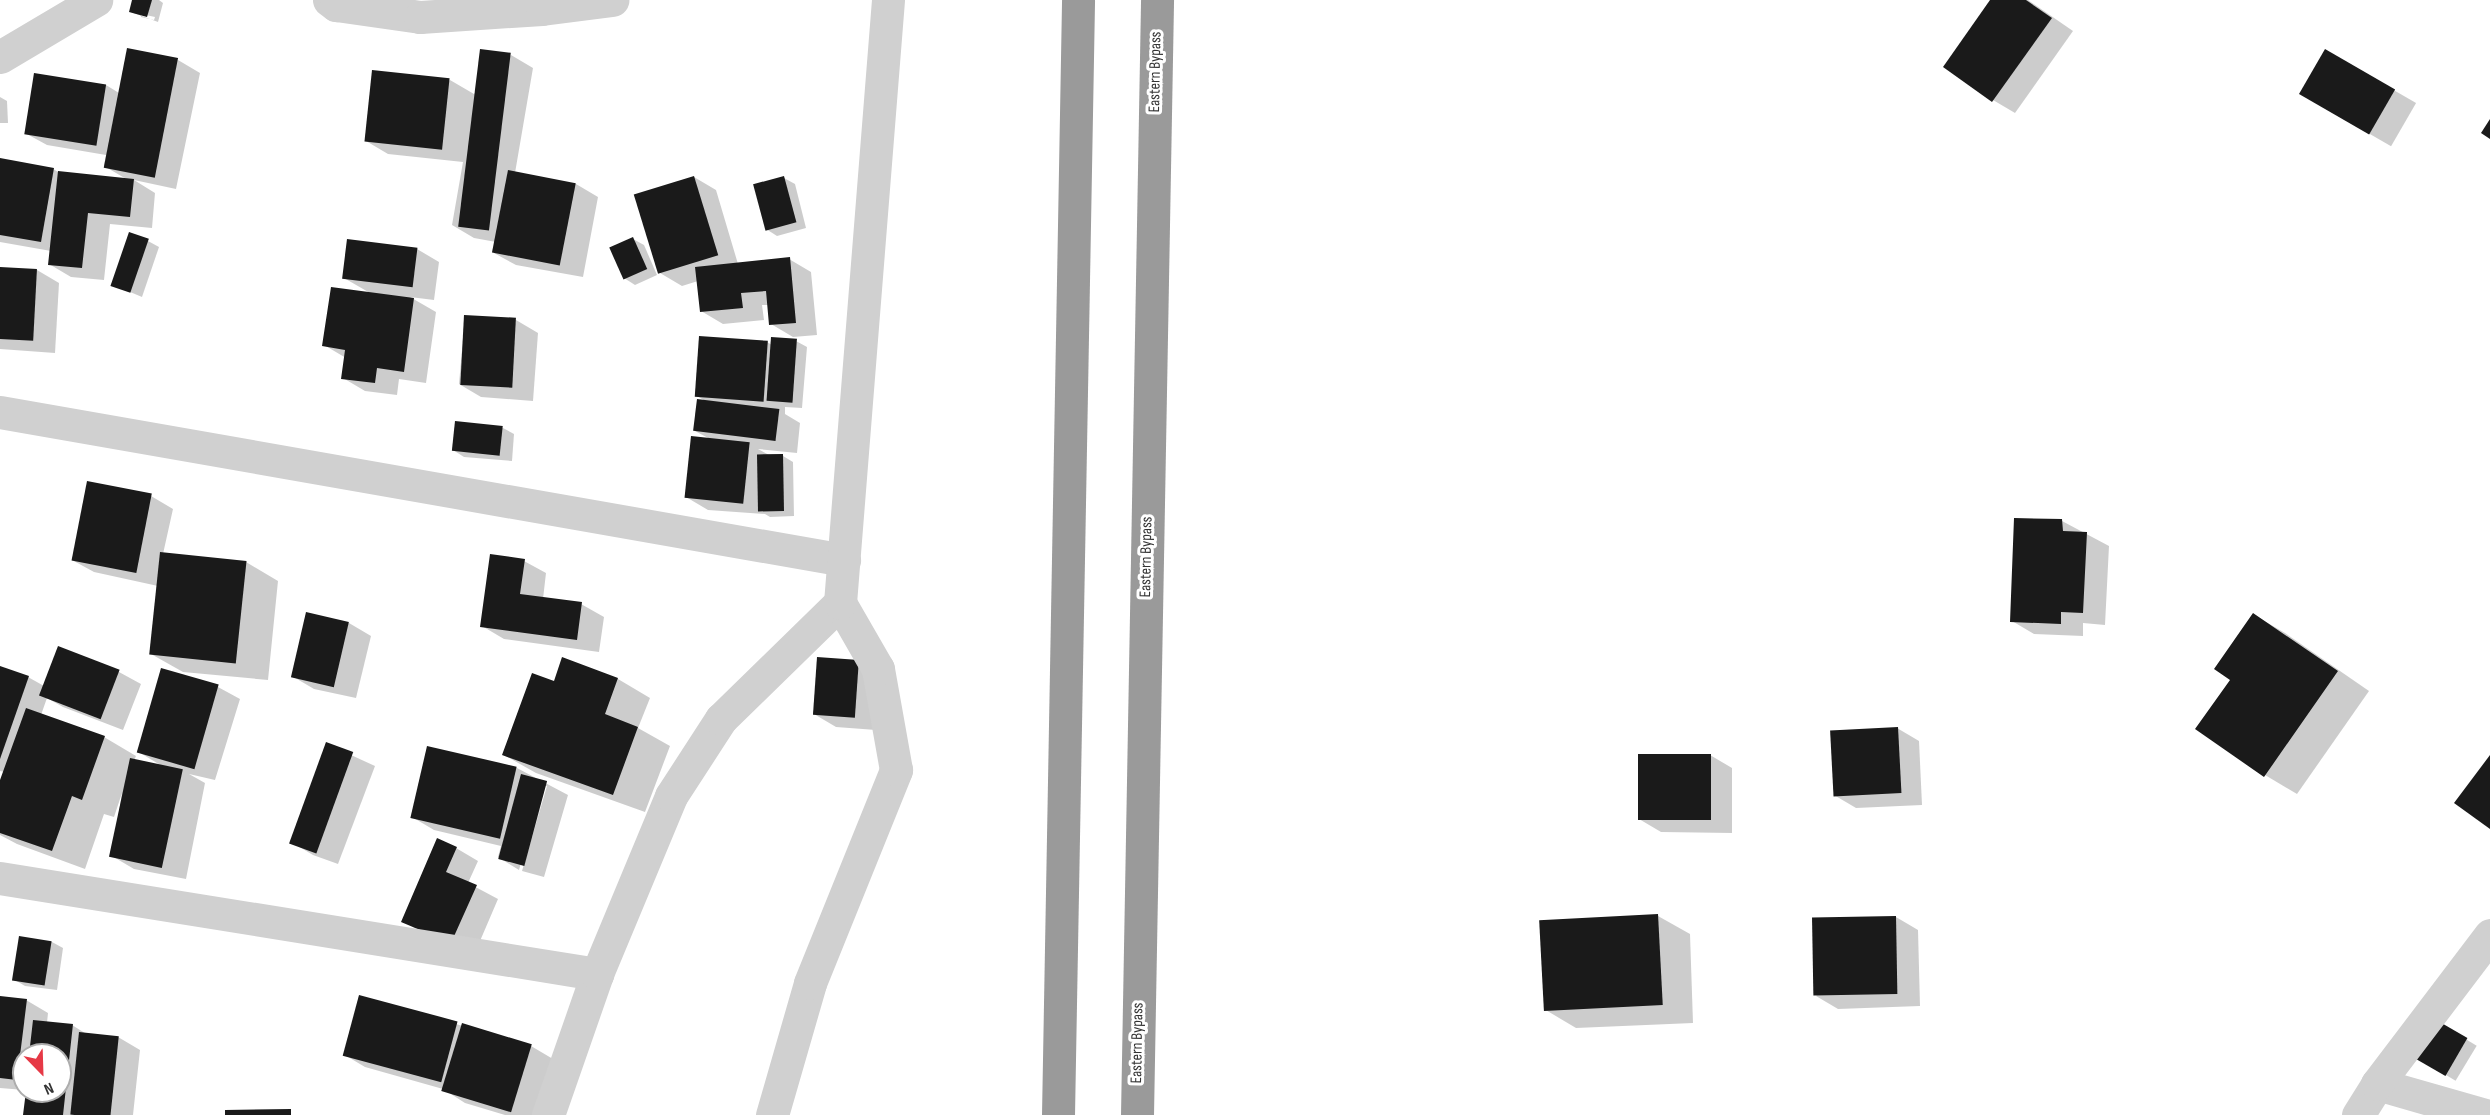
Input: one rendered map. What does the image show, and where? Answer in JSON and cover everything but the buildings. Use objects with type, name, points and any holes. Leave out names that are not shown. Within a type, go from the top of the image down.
[{"type":"highway","points":[[1058,1115],[1078,0]]},
{"type":"highway","name":"Eastern Bypass","points":[[1140,1108],[1157,0]]},
{"type":"highway","points":[[1041,1115],[1059,1076]]},
{"type":"street","points":[[0,57],[96,0]]},
{"type":"street","points":[[329,0],[336,5],[420,17],[542,9],[612,0]]},
{"type":"street","points":[[772,1115],[810,983],[896,770],[878,669],[840,603],[888,0]]},
{"type":"street","points":[[0,412],[844,560]]},
{"type":"street","points":[[548,1115],[597,974],[671,796],[722,719],[840,603]]},
{"type":"street","points":[[0,878],[597,974]]},
{"type":"street","points":[[2358,1115],[2377,1084],[2490,935]]},
{"type":"street","points":[[2377,1084],[2485,1115]]}]
